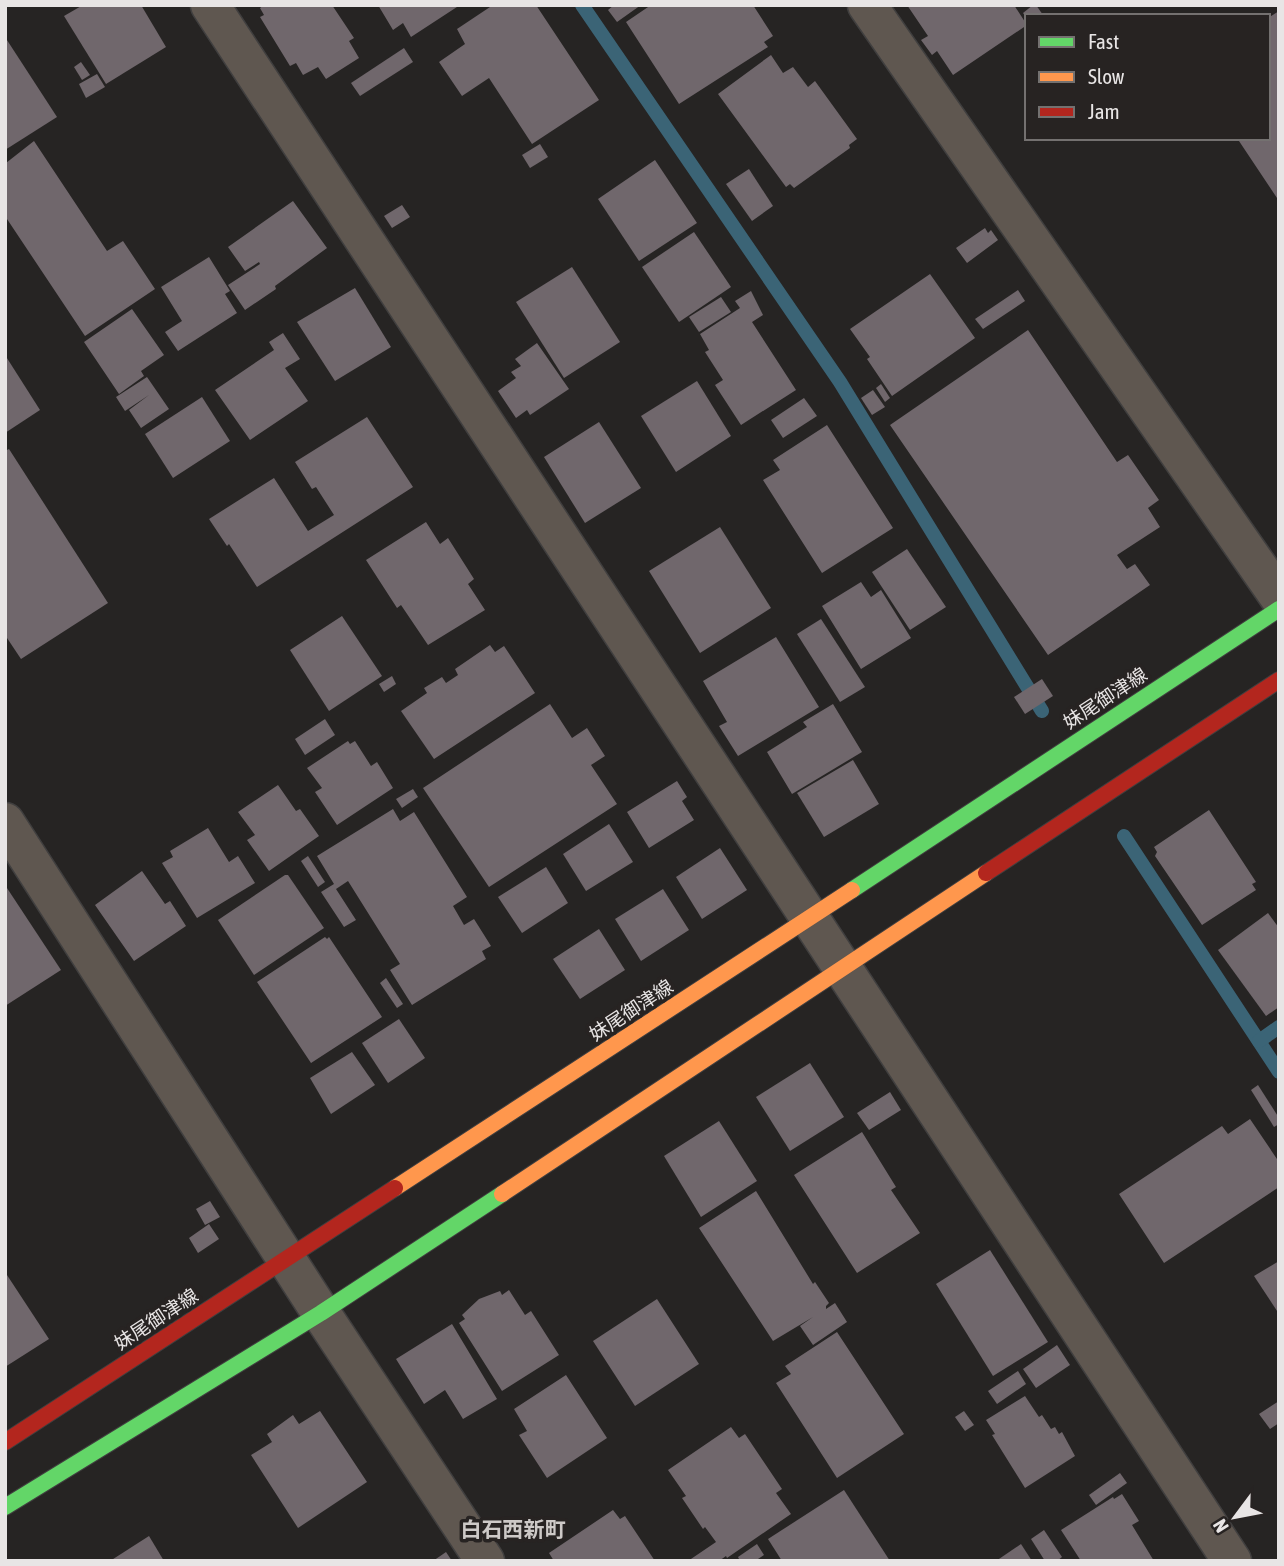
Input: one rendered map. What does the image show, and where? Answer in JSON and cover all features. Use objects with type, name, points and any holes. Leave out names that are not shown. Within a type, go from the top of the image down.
[{"type":"main road","name":"妹尾御津線","points":[[5,1442],[1279,609]]},
{"type":"main road","points":[[5,1507],[321,1313],[1279,680]]},
{"type":"street","points":[[209,5],[1232,1561]]},
{"type":"street","points":[[867,5],[1279,597]]},
{"type":"street","points":[[5,822],[321,1313],[485,1561]]},
{"type":"building","points":[[83,5],[141,5],[166,47],[106,84],[64,16]]},
{"type":"building","points":[[264,5],[332,5],[354,38],[349,41],[359,58],[326,79],[318,67],[303,75],[296,63],[290,66],[260,17],[264,15],[260,8]]},
{"type":"building","points":[[378,5],[460,5],[411,37],[403,23],[393,30]]},
{"type":"building","points":[[493,5],[536,5],[599,100],[532,144],[489,78],[462,96],[439,62],[465,44],[457,29]]},
{"type":"building","points":[[614,5],[641,5],[617,22],[608,10]]},
{"type":"building","points":[[651,5],[753,5],[773,36],[764,42],[768,47],[679,104],[626,22]]},
{"type":"building","points":[[907,5],[1014,5],[1025,22],[1025,26],[953,75],[937,51],[932,55],[921,40],[928,36]]},
{"type":"building","points":[[1036,5],[1042,14],[1025,16],[1023,13]]},
{"type":"building","points":[[1279,11],[1279,201],[1238,140],[1270,140],[1270,17]]},
{"type":"building","points":[[5,37],[57,117],[5,150]]},
{"type":"building","points":[[404,48],[413,62],[360,96],[351,83]]},
{"type":"building","points":[[771,55],[783,73],[793,67],[808,87],[815,81],[857,139],[849,145],[850,148],[794,188],[790,184],[786,187],[718,94]]},
{"type":"building","points":[[81,62],[90,75],[82,80],[74,67]]},
{"type":"building","points":[[97,74],[105,87],[86,98],[79,84]]},
{"type":"building","points":[[34,141],[107,251],[123,241],[155,289],[85,336],[5,216],[6,163]]},
{"type":"building","points":[[540,144],[548,157],[530,168],[522,155]]},
{"type":"building","points":[[655,160],[697,223],[639,261],[598,199]]},
{"type":"building","points":[[749,169],[773,206],[752,221],[726,184]]},
{"type":"building","points":[[293,201],[327,248],[245,310],[228,285],[260,264],[259,262],[245,271],[228,247]]},
{"type":"building","points":[[402,205],[410,217],[392,228],[384,216]]},
{"type":"building","points":[[985,228],[988,233],[991,230],[998,240],[967,263],[956,248]]},
{"type":"building","points":[[694,232],[731,287],[679,322],[642,267]]},
{"type":"building","points":[[209,257],[230,291],[225,294],[237,313],[178,351],[165,332],[182,321],[161,287]]},
{"type":"building","points":[[572,267],[620,342],[564,378],[516,302]]},
{"type":"building","points":[[930,274],[975,338],[892,396],[850,329]]},
{"type":"building","points":[[355,288],[391,347],[335,381],[297,322]]},
{"type":"building","points":[[1018,290],[1025,301],[983,329],[975,319]]},
{"type":"building","points":[[751,291],[763,315],[752,322],[796,390],[741,425],[715,385],[723,380],[705,352],[709,350],[700,334],[740,308],[735,301]]},
{"type":"building","points":[[721,297],[731,312],[699,332],[689,317]]},
{"type":"building","points":[[132,309],[164,355],[141,371],[144,376],[119,394],[84,342]]},
{"type":"building","points":[[1028,330],[1117,462],[1128,455],[1159,500],[1148,508],[1160,527],[1117,555],[1127,569],[1135,564],[1150,585],[1048,655],[890,425]]},
{"type":"building","points":[[283,333],[300,359],[285,368],[308,401],[250,440],[215,390],[274,350],[269,342]]},
{"type":"building","points":[[537,343],[569,389],[530,415],[527,410],[516,418],[498,391],[516,378],[511,372],[521,366],[515,359]]},
{"type":"building","points":[[5,355],[40,410],[5,433]]},
{"type":"building","points":[[147,377],[169,409],[141,428],[129,410],[149,395],[125,411],[116,397]]},
{"type":"building","points":[[697,381],[731,436],[676,472],[641,416]]},
{"type":"building","points":[[881,384],[890,398],[885,402],[876,388]]},
{"type":"building","points":[[873,390],[885,407],[872,415],[861,398]]},
{"type":"building","points":[[202,397],[230,441],[173,478],[145,434]]},
{"type":"building","points":[[804,398],[817,416],[783,438],[771,420]]},
{"type":"building","points":[[367,417],[413,487],[257,587],[209,519],[274,478],[308,531],[334,515],[316,487],[312,489],[295,462]]},
{"type":"building","points":[[599,422],[641,488],[585,523],[544,457]]},
{"type":"building","points":[[827,425],[893,528],[822,573],[763,480],[780,470],[773,460]]},
{"type":"building","points":[[9,449],[108,603],[21,659],[5,635],[5,451]]},
{"type":"building","points":[[426,522],[440,544],[448,538],[474,579],[468,584],[485,610],[428,645],[401,605],[397,608],[366,560]]},
{"type":"building","points":[[720,527],[771,608],[700,653],[649,571]]},
{"type":"building","points":[[907,549],[946,607],[910,630],[872,572]]},
{"type":"building","points":[[861,582],[871,597],[881,590],[911,638],[861,669],[822,606]]},
{"type":"building","points":[[342,616],[382,676],[329,711],[290,650]]},
{"type":"building","points":[[821,619],[865,687],[840,702],[797,634]]},
{"type":"building","points":[[776,637],[819,707],[738,756],[719,726],[727,722],[703,681]]},
{"type":"building","points":[[490,645],[495,652],[504,646],[535,693],[434,759],[401,711],[427,693],[424,688],[442,677],[446,683],[458,675],[455,669]]},
{"type":"building","points":[[392,676],[396,684],[384,692],[379,684]]},
{"type":"building","points":[[1042,679],[1053,696],[1025,714],[1014,697]]},
{"type":"building","points":[[550,704],[572,738],[587,728],[605,756],[591,765],[617,804],[489,887],[423,788]]},
{"type":"building","points":[[833,704],[862,752],[792,794],[767,752],[807,727],[803,722]]},
{"type":"building","points":[[325,719],[335,735],[305,755],[295,739]]},
{"type":"building","points":[[348,741],[350,744],[355,741],[371,766],[377,762],[393,788],[337,825],[315,792],[322,788],[307,768]]},
{"type":"building","points":[[853,760],[879,804],[824,837],[797,793]]},
{"type":"building","points":[[677,781],[687,797],[682,801],[694,820],[649,848],[627,812]]},
{"type":"building","points":[[278,785],[296,811],[300,809],[319,836],[269,871],[247,840],[255,835],[238,812]]},
{"type":"building","points":[[413,789],[418,797],[402,808],[396,799]]},
{"type":"building","points":[[393,809],[400,821],[414,812],[467,897],[453,906],[464,925],[474,919],[491,946],[482,951],[486,959],[412,1005],[390,970],[400,964],[348,881],[336,889],[356,920],[344,927],[321,892],[334,884],[317,856]]},
{"type":"building","points":[[1209,810],[1256,882],[1252,884],[1256,890],[1202,925],[1155,856],[1157,852],[1154,847]]},
{"type":"building","points":[[609,824],[633,862],[586,891],[563,854]]},
{"type":"building","points":[[208,828],[229,862],[238,856],[255,883],[197,918],[162,863],[173,857],[170,851]]},
{"type":"building","points":[[720,848],[747,890],[702,919],[676,877]]},
{"type":"building","points":[[308,856],[325,882],[318,887],[301,861]]},
{"type":"building","points":[[546,867],[568,903],[522,933],[498,897]]},
{"type":"building","points":[[142,871],[165,904],[170,901],[186,926],[134,961],[95,905]]},
{"type":"building","points":[[288,875],[324,928],[254,975],[218,920]]},
{"type":"building","points":[[5,885],[61,970],[5,1006]]},
{"type":"building","points":[[663,889],[689,930],[641,961],[615,919]]},
{"type":"building","points":[[1268,913],[1279,928],[1279,1007],[1266,1016],[1218,950]]},
{"type":"building","points":[[599,929],[625,970],[580,999],[553,959]]},
{"type":"building","points":[[325,937],[329,937],[382,1017],[311,1063],[257,982]]},
{"type":"building","points":[[386,978],[403,1004],[397,1008],[380,983]]},
{"type":"building","points":[[399,1019],[425,1058],[388,1083],[362,1043]]},
{"type":"building","points":[[352,1052],[375,1085],[331,1114],[310,1078]]},
{"type":"building","points":[[810,1063],[844,1117],[790,1151],[756,1097]]},
{"type":"building","points":[[1258,1085],[1279,1118],[1279,1124],[1274,1127],[1251,1090]]},
{"type":"building","points":[[890,1092],[901,1110],[869,1130],[857,1113]]},
{"type":"building","points":[[1250,1119],[1279,1162],[1279,1187],[1164,1263],[1119,1194],[1222,1126],[1228,1134]]},
{"type":"building","points":[[719,1121],[757,1181],[701,1217],[664,1156]]},
{"type":"building","points":[[862,1132],[896,1187],[891,1190],[920,1233],[857,1273],[794,1175]]},
{"type":"building","points":[[756,1191],[813,1284],[815,1282],[829,1303],[826,1309],[835,1303],[847,1322],[813,1345],[800,1326],[813,1317],[773,1341],[699,1228]]},
{"type":"building","points":[[210,1201],[220,1217],[205,1225],[196,1209]]},
{"type":"building","points":[[209,1224],[219,1239],[198,1253],[189,1238]]},
{"type":"building","points":[[990,1250],[1048,1342],[993,1376],[936,1284]]},
{"type":"building","points":[[1279,1261],[1279,1314],[1254,1276]]},
{"type":"building","points":[[5,1272],[49,1339],[5,1367]]},
{"type":"building","points":[[509,1290],[525,1315],[531,1311],[559,1355],[502,1391],[459,1323],[465,1319],[462,1315],[479,1299],[500,1291],[502,1295]]},
{"type":"building","points":[[657,1299],[699,1364],[635,1406],[593,1341]]},
{"type":"building","points":[[452,1324],[497,1399],[463,1419],[445,1390],[424,1404],[396,1359]]},
{"type":"building","points":[[837,1332],[904,1434],[837,1478],[776,1383],[791,1374],[785,1366]]},
{"type":"building","points":[[1057,1345],[1070,1365],[1036,1388],[1023,1369]]},
{"type":"building","points":[[1018,1371],[1026,1384],[997,1404],[988,1391]]},
{"type":"building","points":[[566,1375],[607,1438],[547,1478],[519,1435],[527,1431],[514,1409]]},
{"type":"building","points":[[1025,1396],[1051,1429],[1055,1427],[1059,1434],[1062,1432],[1075,1456],[1025,1488],[992,1435],[995,1434],[986,1420]]},
{"type":"building","points":[[1279,1401],[1279,1423],[1270,1429],[1259,1414]]},
{"type":"building","points":[[320,1411],[367,1482],[298,1528],[251,1455],[272,1442],[267,1434],[293,1415],[299,1424]]},
{"type":"building","points":[[964,1411],[974,1425],[965,1431],[955,1417]]},
{"type":"building","points":[[731,1427],[739,1438],[745,1434],[782,1489],[776,1493],[791,1514],[727,1558],[726,1556],[719,1561],[688,1561],[716,1542],[705,1527],[703,1529],[682,1498],[686,1496],[668,1470]]},
{"type":"building","points":[[1120,1473],[1127,1483],[1096,1505],[1089,1495]]},
{"type":"building","points":[[844,1490],[890,1561],[782,1561],[768,1539]]},
{"type":"building","points":[[1122,1494],[1139,1521],[1132,1525],[1154,1561],[1081,1561],[1061,1530]]},
{"type":"building","points":[[613,1510],[620,1519],[625,1516],[655,1561],[554,1561],[549,1553]]},
{"type":"building","points":[[1044,1530],[1062,1557],[1057,1561],[1045,1561],[1031,1539]]},
{"type":"building","points":[[149,1536],[164,1561],[110,1561]]},
{"type":"building","points":[[757,1544],[764,1555],[755,1561],[740,1561],[738,1557]]},
{"type":"building","points":[[1021,1544],[1032,1561],[996,1561]]},
{"type":"building","points":[[446,1552],[452,1561],[433,1561]]},
{"type":"waterway","points":[[582,5],[840,382],[1042,711]]},
{"type":"waterway","points":[[1124,836],[1279,1072]]},
{"type":"waterway","points":[[1259,1041],[1279,1027]]},
{"type":"traffic: fast","points":[[852,890],[1279,609]]},
{"type":"traffic: fast","points":[[5,1507],[321,1313],[502,1194]]},
{"type":"traffic: slow","points":[[502,1194],[986,873]]},
{"type":"traffic: slow","points":[[395,1188],[852,890]]},
{"type":"traffic: jam","points":[[986,873],[1279,680]]},
{"type":"traffic: jam","points":[[5,1442],[395,1188]]},
{"type":"district","name":"白石西新町","points":[[513,1530]]}]
